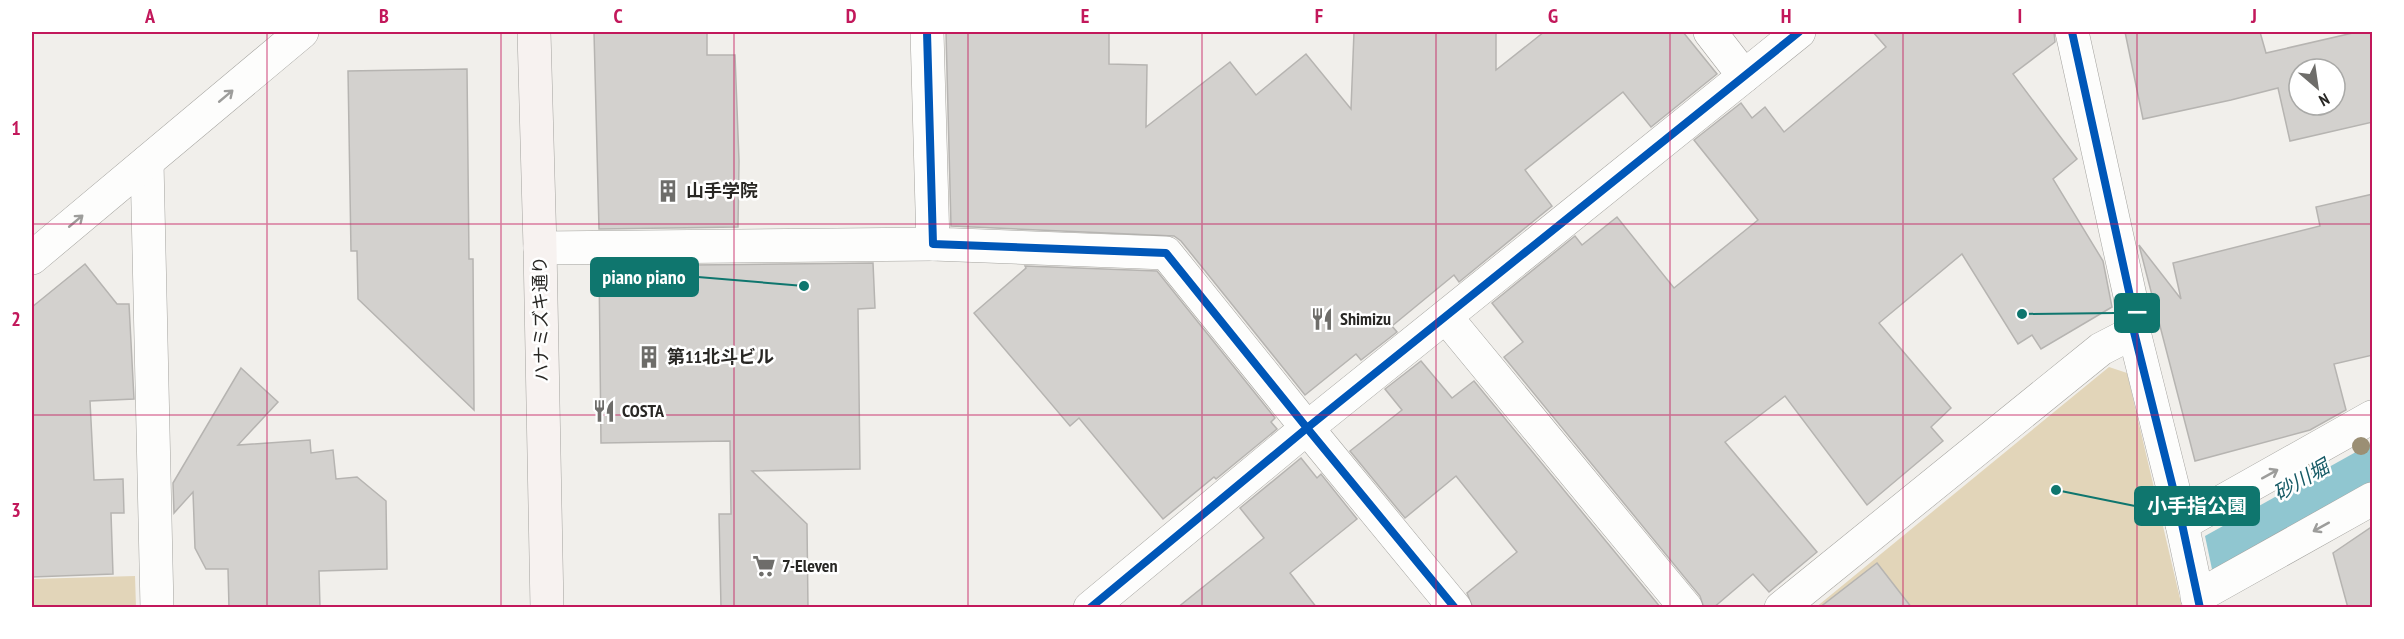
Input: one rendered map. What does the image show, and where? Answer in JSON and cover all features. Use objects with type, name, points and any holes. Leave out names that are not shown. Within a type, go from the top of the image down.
[{"type":"street","points":[[32,258],[302,32]]},
{"type":"street","name":"ハナミズキ通り","points":[[534,32],[547,608]]},
{"type":"street","points":[[927,32],[933,244]]},
{"type":"street","points":[[1710,32],[1744,75]]},
{"type":"street","points":[[1090,608],[1307,428],[1799,32]]},
{"type":"street","points":[[2072,32],[2130,296],[2134,332],[2182,524],[2198,602],[2373,499]]},
{"type":"street","points":[[147,162],[157,608]]},
{"type":"street","points":[[540,248],[933,244],[1166,253],[1455,608]]},
{"type":"street","points":[[1446,317],[1686,608]]},
{"type":"street","points":[[1781,608],[2102,349],[2134,332]]},
{"type":"street","points":[[2182,524],[2373,417]]},
{"type":"shaded area","points":[[2109,367],[2127,373],[2182,607],[1815,608]]},
{"type":"shaded area","points":[[135,576],[136,607],[32,607],[32,579]]},
{"type":"water","points":[[2372,443],[2372,483],[2213,574],[2205,536]]},
{"type":"building","points":[[594,32],[707,32],[707,55],[735,55],[739,161],[738,227],[599,229]]},
{"type":"building","points":[[946,32],[1109,32],[1109,64],[1147,65],[1146,127],[1230,62],[1256,95],[1306,54],[1351,109],[1354,32],[1496,32],[1496,70],[1544,32],[1683,32],[1717,74],[1651,127],[1623,92],[1525,170],[1552,206],[1459,282],[1454,275],[1392,326],[1397,332],[1361,360],[1356,354],[1305,395],[1181,241],[1174,236],[951,226]]},
{"type":"building","points":[[1873,32],[2054,32],[2055,42],[2013,74],[2077,159],[2053,179],[2103,261],[2112,307],[2041,349],[2032,335],[2018,344],[1962,254],[1879,323],[1951,408],[1931,427],[1943,441],[1867,505],[1785,396],[1725,442],[1817,552],[1769,592],[1753,574],[1713,608],[1704,608],[1700,596],[1504,357],[1523,342],[1492,303],[1575,236],[1582,245],[1617,217],[1674,288],[1758,220],[1694,140],[1741,103],[1752,118],[1765,107],[1784,132],[1886,47]]},
{"type":"building","points":[[2125,32],[2260,32],[2266,53],[2357,32],[2373,32],[2373,122],[2290,141],[2278,88],[2143,119]]},
{"type":"building","points":[[467,69],[469,259],[473,259],[474,410],[358,299],[357,251],[351,251],[348,71]]},
{"type":"building","points":[[2373,194],[2373,355],[2334,364],[2346,410],[2310,430],[2195,461],[2139,245],[2181,299],[2173,263],[2320,226],[2316,207]]},
{"type":"building","points":[[873,263],[875,308],[858,309],[860,469],[752,471],[807,524],[808,608],[721,608],[719,514],[731,514],[730,441],[601,443],[599,266]]},
{"type":"building","points":[[85,264],[117,304],[129,304],[134,399],[90,401],[94,480],[123,479],[124,513],[111,513],[113,574],[32,577],[32,307]]},
{"type":"building","points":[[1025,266],[1157,271],[1275,418],[1271,422],[1277,429],[1163,519],[1079,418],[1070,426],[974,313],[1026,268]]},
{"type":"building","points":[[1421,361],[1452,398],[1474,381],[1661,608],[1473,608],[1467,593],[1517,552],[1456,476],[1405,518],[1350,451],[1402,410],[1385,389]]},
{"type":"building","points":[[241,368],[278,402],[238,445],[310,440],[311,453],[333,450],[336,479],[357,477],[386,501],[387,569],[319,571],[320,608],[229,608],[228,569],[206,569],[195,548],[193,492],[174,513],[173,483]]},
{"type":"building","points":[[1301,458],[1317,478],[1321,474],[1357,519],[1290,573],[1317,608],[1177,608],[1264,538],[1240,508]]},
{"type":"building","points":[[2373,526],[2373,608],[2348,608],[2333,553]]},
{"type":"building","points":[[1877,563],[1912,608],[1819,608]]},
{"type":"cycle path","points":[[927,32],[933,244],[1166,253],[1455,608]]},
{"type":"cycle path","points":[[1090,608],[1307,428],[1799,32]]},
{"type":"cycle path","points":[[2072,32],[2130,296],[2134,332],[2182,524],[2200,608]]},
{"type":"place","name":"山手学院","points":[[668,191]]},
{"type":"place","name":"piano piano","points":[[804,286]]},
{"type":"place","name":"一","points":[[2022,314]]},
{"type":"place","name":"Shimizu","points":[[1322,319]]},
{"type":"place","name":"第11北斗ビル","points":[[649,357]]},
{"type":"place","name":"COSTA","points":[[604,411]]},
{"type":"place","name":"小手指公園","points":[[2056,490]]},
{"type":"place","name":"7-Eleven","points":[[764,566]]},
{"type":"water label","name":"砂川堀","points":[[2301,480]]}]
